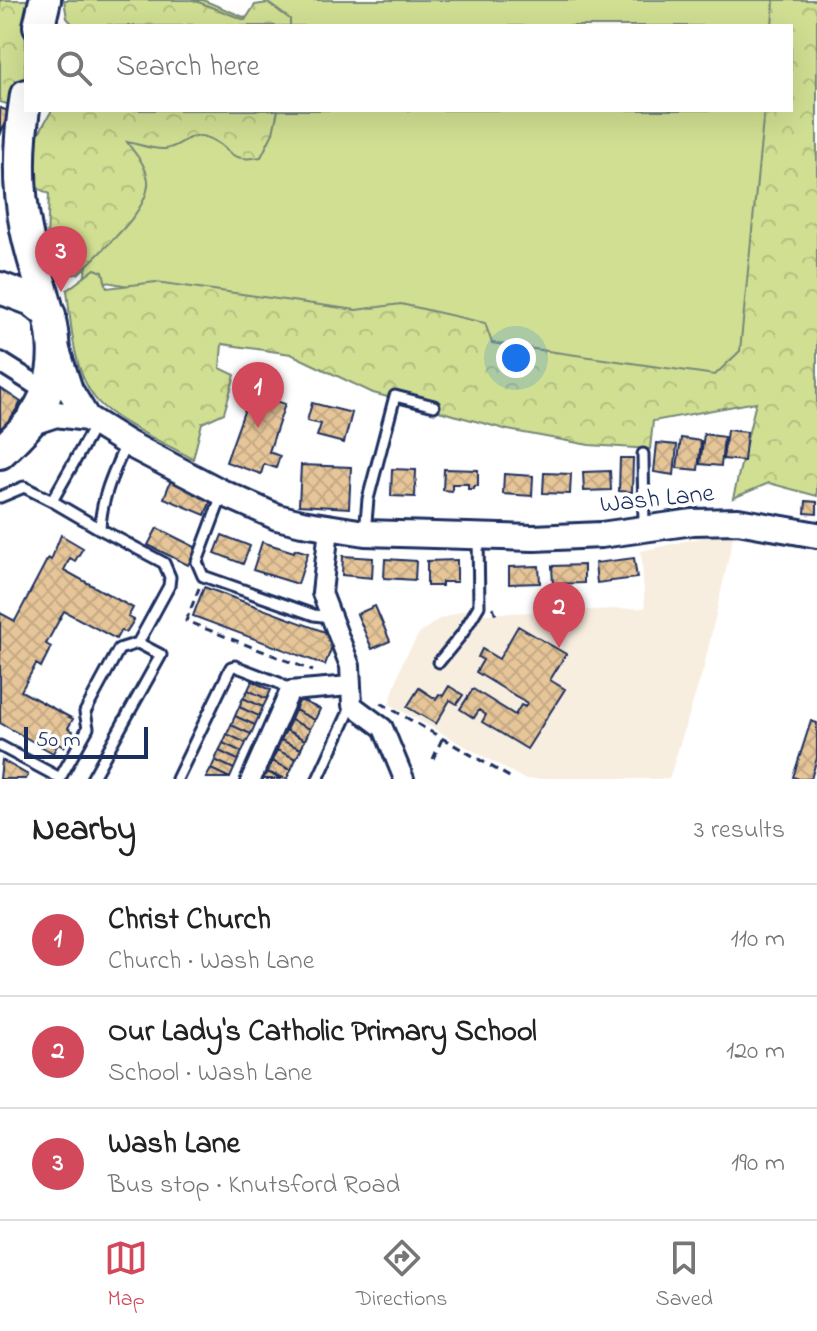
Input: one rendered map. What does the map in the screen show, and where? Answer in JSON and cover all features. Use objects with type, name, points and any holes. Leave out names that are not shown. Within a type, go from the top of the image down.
[{"type":"highway","points":[[39,24],[45,0]]},
{"type":"highway","points":[[0,453],[29,423],[46,391],[53,365],[52,327],[32,257],[22,207],[21,148],[24,112]]},
{"type":"highway","points":[[0,288],[32,300],[52,327]]},
{"type":"street","points":[[52,327],[65,377],[91,421]]},
{"type":"street","points":[[0,362],[46,391]]},
{"type":"street","points":[[29,423],[56,414],[91,421]]},
{"type":"street","name":"Wash Lane","points":[[91,421],[223,493],[277,517],[329,528],[365,533],[478,537],[587,536],[693,522],[738,521],[817,535]]},
{"type":"street","points":[[329,528],[322,593],[350,666],[352,705],[383,728],[404,779]]},
{"type":"street","points":[[251,779],[290,691],[350,686]]},
{"type":"lane","points":[[365,533],[368,499],[395,396],[434,406]]},
{"type":"lane","points":[[52,501],[91,421]]},
{"type":"lane","points":[[100,529],[106,493],[127,443]]},
{"type":"lane","points":[[643,454],[644,529]]},
{"type":"lane","points":[[0,497],[24,487],[52,501],[164,563],[168,569],[169,586],[138,643],[119,649],[85,712],[88,728],[60,778],[0,746]]},
{"type":"lane","points":[[223,493],[197,562],[203,576],[314,615],[330,617]]},
{"type":"lane","points":[[439,662],[462,634],[479,606],[478,537]]},
{"type":"lane","points":[[92,779],[161,655],[138,643]]},
{"type":"lane","points":[[177,779],[231,667],[279,683],[290,691]]},
{"type":"lane","points":[[318,779],[352,705]]},
{"type":"path","points":[[203,576],[186,621],[350,686],[513,779]]},
{"type":"path","points":[[433,759],[442,739]]},
{"type":"shaded area","points":[[716,534],[734,534],[704,667],[669,779],[524,779],[389,704],[403,661],[419,634],[437,620],[475,606],[478,614],[645,608],[641,551]]},
{"type":"green space","points":[[0,0],[47,0],[28,24],[24,24],[24,109],[0,102]]},
{"type":"green space","points":[[64,0],[193,0],[245,20],[255,5],[268,3],[290,19],[290,24],[72,24],[67,18]]},
{"type":"green space","points":[[154,0],[203,0],[258,23],[266,0],[798,0],[792,24],[148,24]]},
{"type":"green space","points":[[774,0],[817,0],[817,496],[769,483],[733,498],[756,402],[653,421],[650,449],[589,445],[508,430],[373,393],[291,354],[222,344],[220,368],[235,375],[224,413],[202,423],[193,459],[113,414],[102,406],[87,386],[74,346],[67,290],[95,269],[103,272],[107,288],[156,282],[356,310],[401,304],[485,323],[492,343],[715,375],[740,351],[764,112],[793,112],[793,24],[772,24]]},
{"type":"green space","points":[[51,112],[278,112],[273,133],[261,157],[234,156],[213,140],[199,136],[165,149],[127,142],[147,174],[147,192],[133,218],[78,274],[58,275],[47,240],[49,194],[32,185],[32,145]]},
{"type":"green space","points":[[126,112],[786,112],[760,348],[725,380],[669,383],[84,278]]},
{"type":"building","points":[[0,108],[9,111],[0,136]]},
{"type":"building","points":[[0,388],[21,402],[0,435]]},
{"type":"building","points":[[251,392],[285,404],[269,452],[280,456],[276,468],[264,464],[261,474],[226,462]]},
{"type":"building","points":[[312,403],[352,413],[344,443],[317,436],[321,424],[307,421]]},
{"type":"building","points":[[727,430],[747,432],[744,461],[723,459]]},
{"type":"building","points":[[704,434],[724,437],[721,466],[700,464]]},
{"type":"building","points":[[681,438],[701,441],[698,470],[677,468]]},
{"type":"building","points":[[657,443],[677,445],[674,475],[654,472]]},
{"type":"building","points":[[620,458],[633,458],[632,492],[619,491]]},
{"type":"building","points":[[301,465],[351,467],[349,508],[299,505]]},
{"type":"building","points":[[392,469],[416,470],[415,497],[391,496]]},
{"type":"building","points":[[444,469],[478,470],[478,486],[468,489],[468,484],[452,484],[452,491],[443,490]]},
{"type":"building","points":[[610,471],[611,490],[584,491],[583,472]]},
{"type":"building","points":[[544,473],[571,474],[570,494],[543,493]]},
{"type":"building","points":[[504,474],[533,476],[532,496],[503,494]]},
{"type":"building","points":[[171,480],[212,498],[205,515],[164,498]]},
{"type":"building","points":[[806,501],[817,502],[817,514],[805,513]]},
{"type":"building","points":[[157,528],[197,548],[188,565],[148,545]]},
{"type":"building","points":[[61,535],[83,548],[75,561],[70,558],[64,570],[133,608],[128,617],[134,620],[126,633],[121,630],[116,639],[64,611],[46,644],[51,647],[41,667],[36,664],[21,691],[73,719],[68,728],[73,731],[64,747],[58,744],[53,753],[0,723],[0,613],[15,621],[48,558],[51,560]]},
{"type":"building","points":[[222,535],[250,546],[243,564],[215,553]]},
{"type":"building","points":[[262,542],[308,553],[298,584],[253,570]]},
{"type":"building","points":[[343,556],[373,558],[372,578],[342,575]]},
{"type":"building","points":[[634,558],[637,578],[597,583],[595,563]]},
{"type":"building","points":[[385,559],[416,561],[415,580],[384,578]]},
{"type":"building","points":[[457,560],[457,582],[427,586],[427,561]]},
{"type":"building","points":[[584,565],[584,583],[553,584],[552,566]]},
{"type":"building","points":[[539,566],[540,583],[509,584],[509,567]]},
{"type":"building","points":[[204,587],[336,636],[325,665],[193,616]]},
{"type":"building","points":[[375,606],[390,641],[372,649],[357,614]]},
{"type":"building","points":[[518,626],[566,654],[550,680],[565,689],[527,749],[482,722],[486,715],[479,710],[474,718],[460,709],[473,689],[515,715],[521,705],[525,707],[527,703],[476,672],[483,660],[478,657],[482,649],[499,659]]},
{"type":"building","points":[[252,681],[271,690],[267,699],[248,690]]},
{"type":"building","points":[[449,686],[463,695],[457,704],[450,700],[436,724],[407,707],[419,688],[436,699],[439,694],[443,696]]},
{"type":"building","points":[[248,690],[267,699],[263,707],[243,698]]},
{"type":"building","points":[[243,698],[263,707],[259,716],[239,707]]},
{"type":"building","points":[[300,700],[320,709],[315,720],[295,710]]},
{"type":"building","points":[[239,707],[259,716],[255,725],[235,716]]},
{"type":"building","points":[[295,710],[315,720],[310,729],[291,720]]},
{"type":"building","points":[[235,716],[255,725],[251,734],[231,725]]},
{"type":"building","points":[[291,720],[310,729],[305,740],[286,730]]},
{"type":"building","points":[[811,721],[817,723],[817,758],[811,779],[799,779],[793,777]]},
{"type":"building","points":[[231,725],[251,734],[246,743],[227,734]]},
{"type":"building","points":[[286,730],[305,740],[301,749],[281,740]]},
{"type":"building","points":[[227,734],[246,743],[242,752],[223,743]]},
{"type":"building","points":[[281,740],[301,749],[296,759],[277,750]]},
{"type":"building","points":[[223,743],[242,752],[238,760],[219,751]]},
{"type":"building","points":[[277,750],[296,759],[291,770],[272,761]]},
{"type":"building","points":[[219,751],[238,760],[234,769],[215,760]]},
{"type":"building","points":[[2,760],[28,775],[26,779],[0,779]]},
{"type":"building","points":[[215,760],[234,769],[230,778],[211,769]]},
{"type":"building","points":[[272,761],[291,770],[287,779],[267,772]]},
{"type":"building","points":[[211,769],[230,778],[206,778]]},
{"type":"building","points":[[267,772],[282,779],[263,779]]},
{"type":"place","name":"Wash Lane","points":[[61,292]]},
{"type":"place","name":"Christ Church","points":[[258,428]]},
{"type":"place","name":"Our Lady's Catholic Primary School","points":[[559,648]]}]
